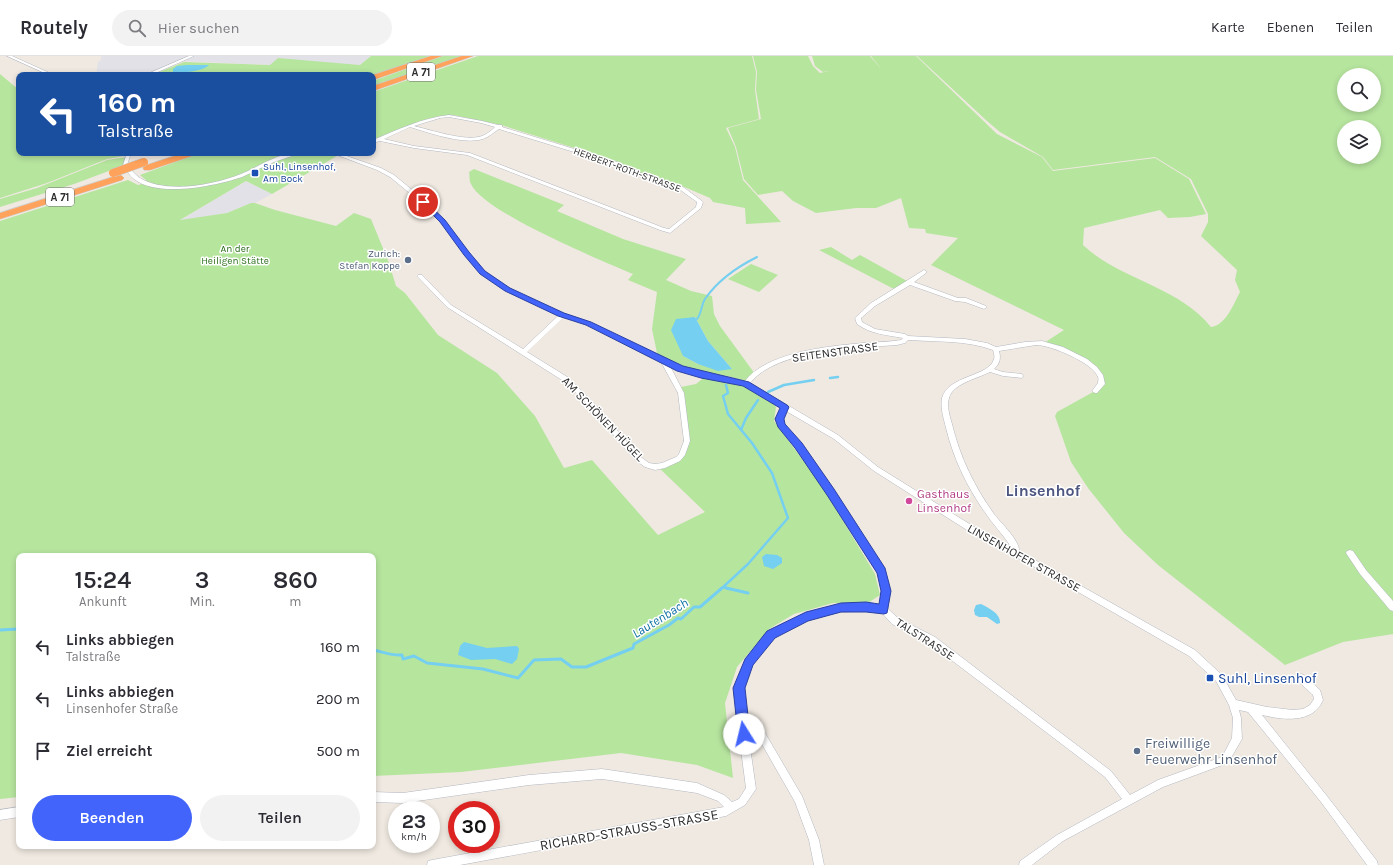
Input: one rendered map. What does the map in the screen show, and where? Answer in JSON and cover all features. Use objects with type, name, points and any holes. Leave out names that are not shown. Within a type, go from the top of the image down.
[{"type":"highway","name":"A 71","points":[[376,77],[438,56]]},
{"type":"highway","name":"A 71","points":[[376,88],[469,56]]},
{"type":"highway","name":"A 71","points":[[146,165],[165,156]]},
{"type":"highway","name":"A 71","points":[[0,216],[146,165],[180,156]]},
{"type":"highway","name":"A 71","points":[[0,211],[116,175]]},
{"type":"street","points":[[9,56],[45,72]]},
{"type":"street","points":[[153,72],[192,56]]},
{"type":"street","name":"HERBERT-ROTH-STRASSE","points":[[376,141],[409,126],[449,116],[482,122],[500,126],[615,163],[643,176],[673,185],[693,196],[700,202],[700,205],[670,231],[468,154],[414,147],[380,139]]},
{"type":"street","points":[[409,126],[439,134],[476,138],[482,138],[500,126]]},
{"type":"street","points":[[129,156],[125,165],[136,178],[156,185],[176,187],[217,183],[244,174],[286,156]]},
{"type":"street","name":"LINSENHOFER STRASSE","points":[[346,156],[379,169],[392,176],[443,221],[466,254],[482,272],[507,290],[563,315],[588,324],[664,361],[693,373],[746,384],[836,437],[876,469],[973,530],[1192,653],[1219,678],[1233,704],[1237,718],[1237,739],[1225,760],[1161,783],[1060,838],[1024,865]]},
{"type":"street","name":"SEITENSTRASSE","points":[[924,272],[911,283],[873,305],[858,318],[861,326],[880,332],[905,336],[906,338],[970,342],[986,344],[996,349]]},
{"type":"street","name":"AM SCHÖNEN HÜGEL","points":[[420,276],[450,306],[523,353],[549,367],[573,385],[636,457],[647,465],[663,466],[678,459],[682,455],[687,441],[681,393],[664,361]]},
{"type":"street","points":[[911,283],[957,300],[966,300],[984,307]]},
{"type":"street","points":[[523,353],[563,315]]},
{"type":"street","name":"SEITENSTRASSE","points":[[746,384],[755,374],[772,364],[788,358],[854,346],[897,344],[903,342],[906,338]]},
{"type":"street","points":[[1015,553],[1016,549],[1014,544],[985,508],[959,461],[950,434],[946,414],[946,396],[952,388],[963,381],[990,370],[996,363],[998,354],[996,349],[1040,343],[1056,346],[1066,350],[1095,369],[1102,377],[1103,383],[1100,388],[1095,391]]},
{"type":"street","points":[[990,370],[1003,374],[1020,376]]},
{"type":"street","name":"TALSTRASSE","points":[[784,407],[780,419],[781,425],[831,492],[882,571],[886,591],[884,610],[895,621],[932,640],[1108,774],[1129,801]]},
{"type":"street","points":[[1350,553],[1362,572],[1393,607]]},
{"type":"street","name":"RICHARD-STRAUSS-STRASSE","points":[[432,865],[724,813],[742,802],[751,788],[739,688],[749,662],[771,634],[806,617],[841,608],[866,607],[884,610]]},
{"type":"street","points":[[1233,704],[1289,716],[1305,714],[1316,707],[1319,700],[1317,694],[1301,678]]},
{"type":"street","points":[[1250,707],[1324,799],[1373,865]]},
{"type":"street","points":[[742,722],[749,722],[762,736],[799,800],[814,840],[819,865]]},
{"type":"street","points":[[376,797],[403,798],[528,780],[602,774],[697,788],[721,798],[731,808]]},
{"type":"street","points":[[0,815],[16,812]]},
{"type":"shaded area","points":[[101,56],[371,56],[360,65],[327,63],[270,65],[179,61],[150,72],[96,72],[98,62],[101,60]]},
{"type":"shaded area","points":[[246,181],[272,194],[255,203],[251,203],[227,213],[179,221]]},
{"type":"green space","points":[[371,56],[430,56],[376,75],[376,72],[159,72],[184,62],[270,65],[278,58],[360,65]]},
{"type":"green space","points":[[443,56],[464,56],[376,86],[376,80]]},
{"type":"green space","points":[[478,56],[752,56],[756,72],[755,90],[759,119],[726,128],[735,147],[743,180],[781,222],[746,224],[745,208],[713,202],[710,198],[675,183],[641,173],[616,161],[501,125],[453,115],[424,120],[376,141],[376,91]]},
{"type":"green space","points":[[753,56],[808,56],[813,66],[820,73],[829,71],[823,72],[815,66],[812,56],[870,56],[882,70],[871,56],[916,56],[997,134],[1042,157],[1053,171],[1155,158],[1189,179],[1206,214],[1190,217],[1168,218],[1160,210],[1084,228],[1083,245],[1114,267],[1166,292],[1182,302],[1198,313],[1211,327],[1221,323],[1232,308],[1240,292],[1235,280],[1237,270],[1201,236],[1208,222],[1208,214],[1191,179],[1155,157],[1053,170],[1043,157],[1000,132],[917,56],[1393,56],[1393,634],[1343,642],[1285,665],[1158,565],[1124,533],[1088,488],[1071,462],[1055,416],[1057,412],[1095,391],[1102,377],[1080,358],[1044,343],[1064,330],[931,265],[958,238],[926,233],[925,229],[909,228],[901,198],[876,208],[856,208],[816,213],[793,201],[782,191],[758,195],[744,179],[736,147],[728,128],[761,119],[756,90],[757,72]]},
{"type":"green space","points":[[0,74],[16,87],[16,156],[124,156],[107,159],[47,183],[0,198]]},
{"type":"green space","name":"An der Heiligen Stätte","points":[[192,156],[337,156],[272,194],[246,181],[180,220],[227,213],[251,203],[336,226],[354,213],[371,219],[389,263],[396,286],[405,293],[438,335],[497,373],[535,416],[564,468],[592,460],[658,535],[705,512],[657,466],[675,458],[680,454],[682,448],[683,425],[676,388],[696,384],[706,376],[658,358],[652,329],[657,292],[628,280],[633,274],[545,235],[497,208],[480,195],[471,184],[469,172],[474,169],[564,205],[557,211],[623,239],[686,259],[666,280],[691,291],[712,296],[714,314],[720,326],[755,374],[746,384],[767,397],[776,407],[774,421],[824,489],[875,574],[880,595],[868,603],[833,603],[794,614],[769,629],[737,667],[725,703],[733,778],[697,765],[621,753],[461,772],[376,776],[376,553],[16,553],[16,797],[0,799],[0,221],[128,180],[138,185],[145,183],[146,180],[140,175]],"holes":[[[695,317],[708,341],[732,369],[698,364],[683,356]]]},
{"type":"green space","points":[[127,157],[125,165],[74,184],[0,207],[0,199],[37,188],[107,160]]},
{"type":"green space","points":[[831,247],[852,260],[860,255],[907,281],[894,289],[819,250]]},
{"type":"green space","points":[[751,264],[778,275],[759,292],[728,279]]},
{"type":"water","points":[[209,65],[192,72],[173,72],[173,69],[177,66]]},
{"type":"water","points":[[695,317],[708,341],[732,369],[718,371],[698,364],[683,356],[671,330],[676,319]]},
{"type":"water","points":[[766,554],[777,555],[782,558],[782,563],[773,569],[764,566],[762,557]]},
{"type":"water","points":[[981,604],[997,614],[1000,623],[997,624],[987,617],[979,617],[975,615],[974,610],[976,605]]},
{"type":"water","points":[[464,642],[487,648],[517,646],[519,649],[517,659],[512,664],[495,659],[471,660],[458,655],[460,646]]},
{"type":"waterway","name":"Lautenbach","points":[[697,319],[705,299],[710,292],[735,270],[757,257]]},
{"type":"waterway","points":[[830,378],[838,377]]},
{"type":"waterway","points":[[768,392],[784,385],[814,380]]},
{"type":"waterway","name":"Lautenbach","points":[[726,385],[728,393],[723,396],[728,414],[741,430]]},
{"type":"waterway","points":[[741,430],[746,418],[758,400]]},
{"type":"waterway","name":"Lautenbach","points":[[723,587],[748,564],[788,518],[772,473],[741,430]]},
{"type":"waterway","name":"Lautenbach","points":[[723,587],[728,589]]},
{"type":"waterway","name":"Lautenbach","points":[[376,651],[402,655],[403,659],[414,656],[427,663],[483,669],[518,678],[534,660],[561,659],[572,667],[586,667],[633,648],[634,644],[669,625],[678,618],[681,619],[694,607],[700,607],[722,588]]},
{"type":"waterway","points":[[728,589],[748,593]]},
{"type":"waterway","name":"Lautenbach","points":[[0,630],[16,629]]},
{"type":"place","name":"Suhl, Linsenhof, Am Bock","points":[[255,173]]},
{"type":"place","name":"Zurich: Stefan Koppe","points":[[408,260]]},
{"type":"place","name":"Gasthaus Linsenhof","points":[[909,501]]},
{"type":"place","name":"Suhl, Linsenhof","points":[[1210,678]]},
{"type":"place","name":"Freiwillige Feuerwehr Linsenhof","points":[[1137,751]]},
{"type":"district","name":"Linsenhof","points":[[1043,490]]},
{"type":"route","points":[[423,202],[443,221],[466,254],[482,272],[507,290],[561,314],[588,324],[641,351],[680,368],[701,375],[730,379],[746,384],[784,407],[780,419],[781,425],[831,492],[882,571],[886,591],[884,610],[866,607],[841,608],[806,617],[771,634],[749,662],[739,688],[740,711],[744,734]]}]
